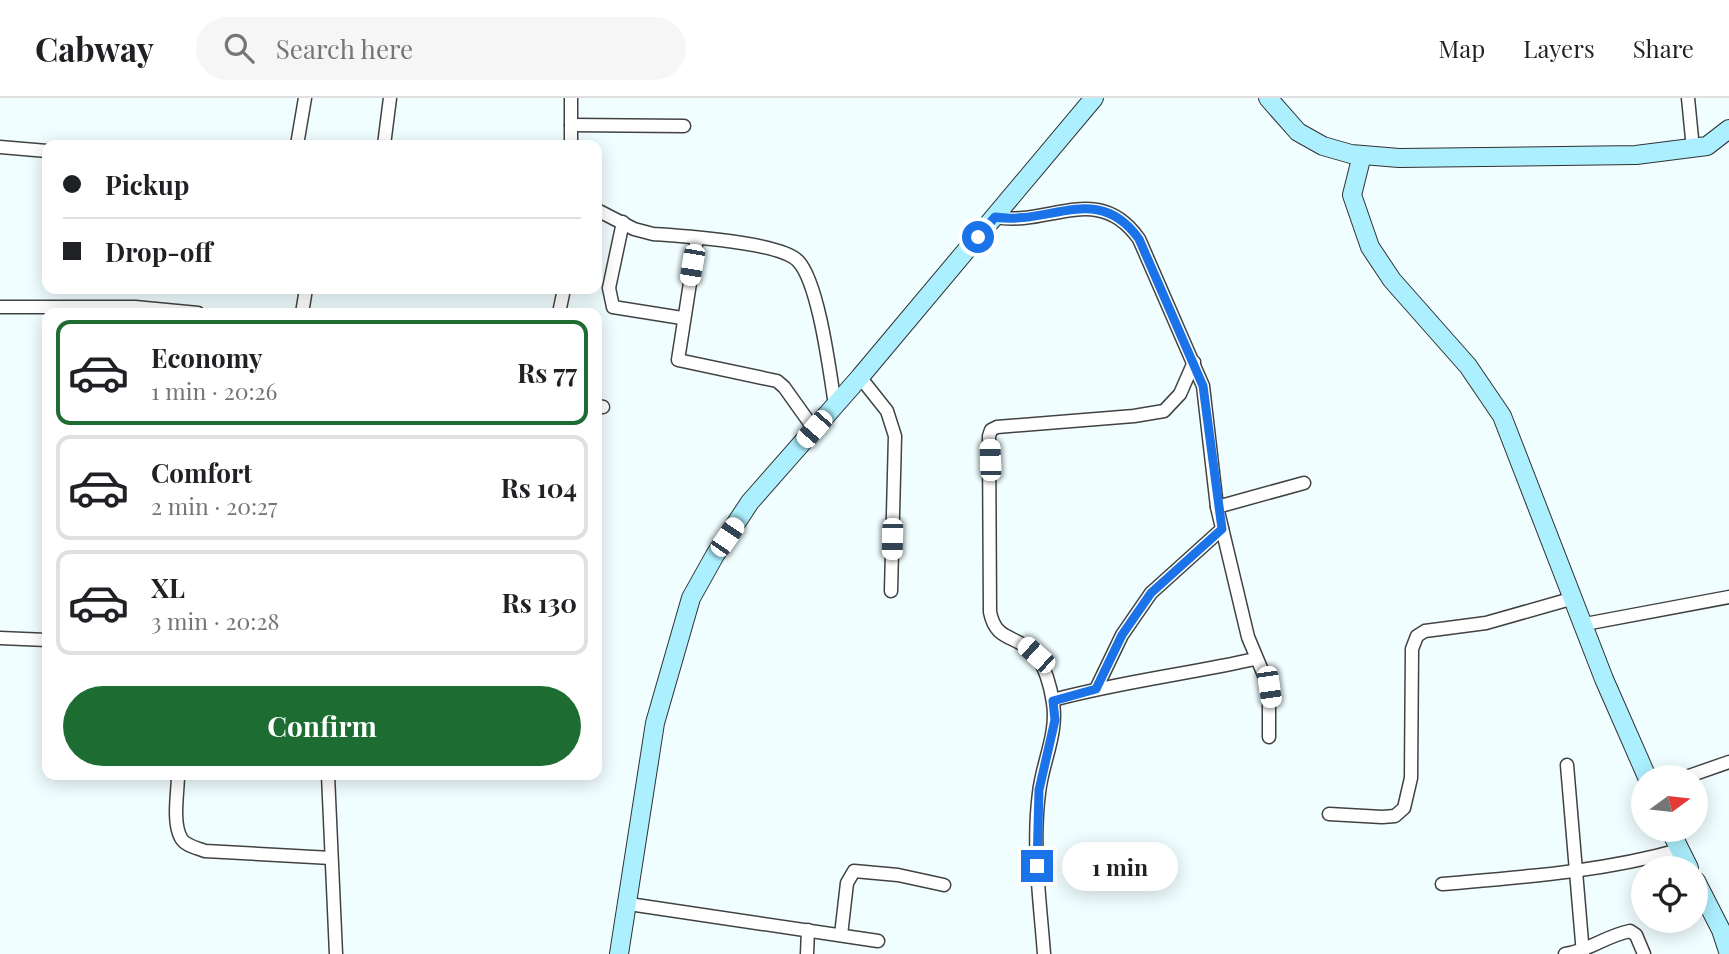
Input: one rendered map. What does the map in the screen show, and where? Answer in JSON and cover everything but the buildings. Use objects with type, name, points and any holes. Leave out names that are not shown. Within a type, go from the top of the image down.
[{"type":"street","points":[[298,140],[305,98]]},
{"type":"street","points":[[385,140],[390,98]]},
{"type":"street","points":[[571,98],[571,140]]},
{"type":"street","points":[[619,954],[629,904],[655,723],[691,598],[750,502],[860,377],[1094,98]]},
{"type":"street","points":[[1268,98],[1298,132],[1323,146],[1362,155],[1399,158],[1636,155],[1707,146],[1729,129]]},
{"type":"street","points":[[1688,98],[1693,149]]},
{"type":"street","points":[[571,125],[684,126]]},
{"type":"street","points":[[0,147],[42,151]]},
{"type":"street","points":[[1362,155],[1352,195],[1370,247],[1392,280],[1468,366],[1502,416],[1585,624],[1604,679],[1642,765]]},
{"type":"street","points":[[995,217],[1033,217],[1075,208],[1102,210],[1117,216],[1139,239],[1194,362],[1206,405],[1217,507],[1255,659],[1269,687],[1269,737]]},
{"type":"street","points":[[602,212],[653,234],[780,250],[798,261],[809,280],[825,344],[835,405]]},
{"type":"street","points":[[623,222],[610,288],[613,307],[682,318]]},
{"type":"street","points":[[697,238],[682,318],[678,360],[777,382],[784,387],[814,429]]},
{"type":"street","points":[[0,307],[45,308]]},
{"type":"street","points":[[1044,954],[1037,866],[1037,816],[1039,790],[1055,720],[1053,701],[1036,655],[1023,643],[997,632],[993,626],[990,612],[991,430],[1164,411],[1180,394],[1194,362]]},
{"type":"street","points":[[860,377],[887,411],[895,436],[891,591]]},
{"type":"street","points":[[1217,507],[1304,483]]},
{"type":"street","points":[[1096,689],[1122,635],[1151,593],[1222,529]]},
{"type":"street","points":[[1585,624],[1729,597]]},
{"type":"street","points":[[1329,814],[1395,816],[1404,808],[1411,778],[1412,649],[1417,636],[1425,631],[1486,623],[1574,598]]},
{"type":"street","points":[[0,638],[42,640]]},
{"type":"street","points":[[1053,701],[1096,689],[1255,659]]},
{"type":"street","points":[[1708,769],[1729,762]]},
{"type":"street","points":[[1567,765],[1583,953]]},
{"type":"street","points":[[178,780],[178,824],[180,837],[186,844],[205,851],[331,858]]},
{"type":"street","points":[[328,780],[336,954]]},
{"type":"street","points":[[1675,842],[1682,856]]},
{"type":"street","points":[[1442,884],[1577,872],[1679,850]]},
{"type":"street","points":[[841,935],[847,883],[854,871],[898,875],[944,885]]},
{"type":"street","points":[[629,904],[878,941]]},
{"type":"street","points":[[1708,906],[1728,948]]},
{"type":"street","points":[[807,954],[808,930]]},
{"type":"street","points":[[1564,954],[1583,953],[1604,937],[1630,931],[1636,935],[1644,954]]},
{"type":"route","points":[[978,237],[995,217],[1009,220],[1075,208],[1102,210],[1117,216],[1131,227],[1139,239],[1203,386],[1222,529],[1151,593],[1122,635],[1096,689],[1053,701],[1055,720],[1039,790],[1037,866]]}]
